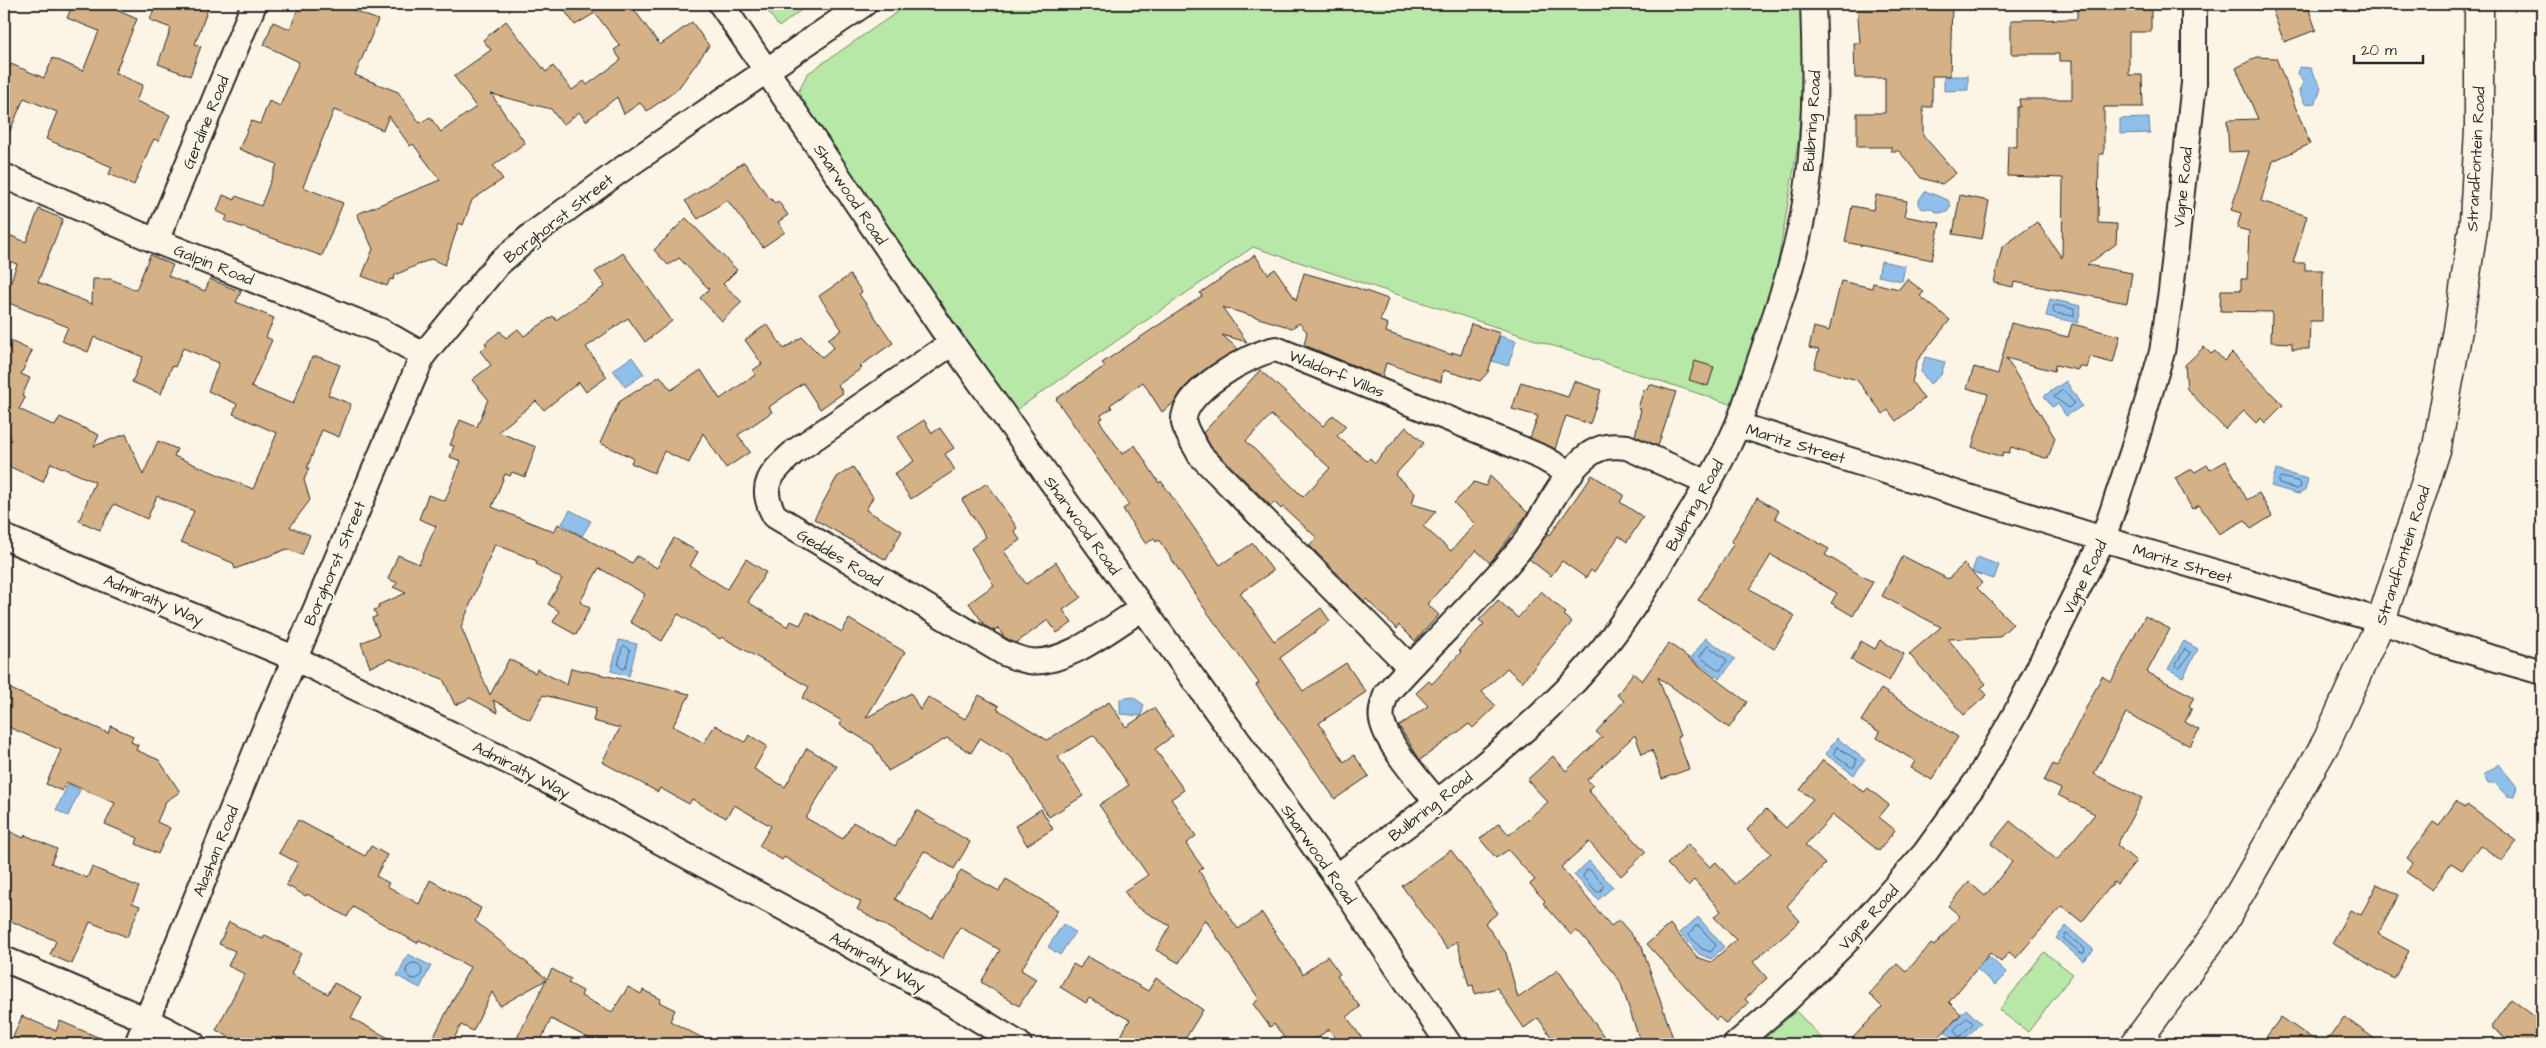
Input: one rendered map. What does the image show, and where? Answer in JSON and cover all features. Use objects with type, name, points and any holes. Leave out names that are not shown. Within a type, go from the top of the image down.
[{"type":"main road","name":"Strandfontein Road","points":[[2135,1044],[2220,928],[2327,741],[2381,621],[2437,447],[2458,330],[2475,193],[2480,128],[2479,4]]},
{"type":"street","name":"Gerdine Road","points":[[156,241],[254,4]]},
{"type":"street","name":"Sharwood Road","points":[[721,4],[952,343],[1336,877],[1449,1044]]},
{"type":"street","name":"Borghorst Street","points":[[294,658],[423,355],[498,264],[533,234],[618,172],[864,4]]},
{"type":"street","name":"Bulbring Road","points":[[1336,877],[1438,803],[1541,714],[1603,650],[1654,575],[1708,483],[1738,425],[1785,287],[1800,227],[1809,169],[1816,70],[1813,4]]},
{"type":"street","name":"Vigne Road","points":[[1736,1044],[1787,1000],[1844,944],[1930,846],[1978,779],[2018,709],[2103,539],[2133,450],[2162,352],[2171,291],[2194,83],[2194,4]]},
{"type":"street","name":"Galpin Road","points":[[4,176],[156,241],[381,331],[423,355]]},
{"type":"street","name":"Geddes Road","points":[[952,343],[794,452],[779,466],[770,478],[766,489],[766,502],[775,516],[1004,653],[1030,661],[1048,661],[1069,654],[1143,608]]},
{"type":"street","name":"Waldorf Villas","points":[[1410,667],[1200,454],[1184,424],[1185,412],[1197,393],[1250,358],[1276,349],[1501,440],[1543,458],[1571,474]]},
{"type":"street","name":"Maritz Street","points":[[1738,425],[2103,539],[2381,621],[2440,643],[2542,672]]},
{"type":"street","points":[[1438,803],[1411,772],[1389,736],[1382,720],[1382,707],[1386,694],[1456,621],[1524,544],[1571,474],[1586,456],[1603,446],[1626,447],[1708,483]]},
{"type":"street","name":"Admiralty Way","points":[[4,537],[294,658],[534,774],[795,914],[950,1002],[1019,1044]]},
{"type":"street","name":"Alashan Road","points":[[137,1044],[294,658]]},
{"type":"street","points":[[4,959],[147,1020],[193,1044]]},
{"type":"green space","points":[[763,4],[809,4],[779,27]]},
{"type":"green space","points":[[909,4],[1800,4],[1804,62],[1798,144],[1773,292],[1733,405],[1253,247],[1009,415],[799,114],[797,95],[807,74]]},
{"type":"green space","points":[[2044,952],[2073,974],[2028,1032],[1999,1010]]},
{"type":"green space","points":[[1796,1011],[1827,1044],[1758,1044]]},
{"type":"water","points":[[2299,67],[2310,68],[2321,87],[2316,103],[2305,104],[2299,92],[2303,82],[2298,74]]},
{"type":"water","points":[[1944,76],[1968,76],[1968,90],[1944,91]]},
{"type":"water","points":[[2149,118],[2150,133],[2120,134],[2120,119]]},
{"type":"water","points":[[1925,191],[1948,200],[1951,206],[1947,212],[1938,213],[1930,208],[1923,209],[1919,206],[1919,200]]},
{"type":"water","points":[[1881,261],[1905,266],[1902,281],[1878,276]]},
{"type":"water","points":[[2050,299],[2081,306],[2078,323],[2046,316]]},
{"type":"water","points":[[1500,336],[1516,341],[1508,366],[1492,361]]},
{"type":"water","points":[[632,357],[644,374],[625,387],[613,370]]},
{"type":"water","points":[[1925,357],[1945,362],[1941,375],[1930,384],[1921,372]]},
{"type":"water","points":[[2066,381],[2082,406],[2066,416],[2058,404],[2052,407],[2044,396]]},
{"type":"water","points":[[2276,470],[2308,479],[2305,491],[2298,494],[2271,486]]},
{"type":"water","points":[[570,510],[591,521],[582,536],[562,524]]},
{"type":"water","points":[[1977,557],[1999,565],[1994,579],[1972,572]]},
{"type":"water","points":[[1706,638],[1735,659],[1720,679],[1691,658]]},
{"type":"water","points":[[619,640],[637,644],[629,676],[611,671]]},
{"type":"water","points":[[2184,641],[2198,649],[2183,677],[2168,669]]},
{"type":"water","points":[[1133,697],[1144,705],[1141,716],[1120,714],[1120,699]]},
{"type":"water","points":[[1837,738],[1865,760],[1854,775],[1825,754]]},
{"type":"water","points":[[2499,764],[2517,787],[2514,797],[2507,796],[2494,783],[2488,783],[2484,775]]},
{"type":"water","points":[[68,784],[80,790],[68,816],[56,810]]},
{"type":"water","points":[[1589,861],[1613,887],[1598,900],[1574,875]]},
{"type":"water","points":[[1698,917],[1724,947],[1711,959],[1699,954],[1680,933]]},
{"type":"water","points":[[1063,924],[1075,932],[1060,955],[1048,947]]},
{"type":"water","points":[[2066,926],[2094,950],[2083,961],[2056,938]]},
{"type":"water","points":[[1981,949],[2007,973],[1995,985],[1969,962]]},
{"type":"water","points":[[408,954],[431,966],[420,988],[397,976]]},
{"type":"water","points":[[1966,1009],[1981,1023],[1959,1044],[1945,1032]]},
{"type":"building","points":[[73,4],[102,4],[137,19],[115,73],[143,85],[136,101],[170,115],[159,141],[154,139],[134,185],[109,174],[112,167],[46,139],[57,112],[24,98],[4,145],[4,82],[11,64],[44,78],[53,58],[83,71],[99,31],[67,18]]},
{"type":"building","points":[[156,4],[193,4],[208,9],[195,44],[201,46],[190,76],[158,64],[171,28],[150,20]]},
{"type":"building","points":[[300,4],[337,4],[378,20],[355,75],[398,92],[420,123],[430,117],[441,132],[476,107],[454,76],[491,50],[483,40],[506,21],[546,72],[553,66],[572,90],[584,81],[587,85],[621,60],[614,50],[620,46],[595,13],[575,25],[560,4],[630,4],[660,45],[692,22],[709,46],[677,90],[647,111],[640,103],[624,114],[617,97],[586,121],[579,112],[563,125],[551,109],[491,94],[525,143],[493,166],[503,179],[472,200],[463,225],[459,223],[445,265],[431,259],[395,275],[393,280],[390,279],[387,286],[362,276],[373,249],[357,214],[440,180],[413,144],[410,146],[389,116],[383,130],[334,110],[303,187],[343,203],[322,256],[225,221],[227,216],[217,211],[223,195],[235,200],[236,196],[261,206],[277,164],[239,149],[251,121],[260,124],[269,101],[280,106],[299,62],[264,45],[273,22],[290,29]]},
{"type":"building","points":[[1857,4],[1952,4],[1950,76],[1932,76],[1932,107],[1923,107],[1923,135],[1956,173],[1942,184],[1921,178],[1899,151],[1891,151],[1891,147],[1857,147],[1857,113],[1885,113],[1885,78],[1855,78],[1854,43],[1860,43]]},
{"type":"building","points":[[2077,4],[2151,4],[2151,32],[2129,32],[2129,75],[2142,75],[2143,107],[2104,107],[2104,154],[2099,154],[2098,223],[2117,224],[2116,244],[2087,265],[2132,273],[2127,303],[2014,282],[2013,287],[1994,283],[2002,247],[2037,222],[2062,258],[2063,178],[2007,176],[2008,146],[2017,147],[2017,107],[2020,107],[2019,99],[2072,99],[2072,61],[2059,61],[2059,54],[2011,54],[2011,20],[2077,19]]},
{"type":"building","points":[[2270,4],[2307,4],[2316,30],[2284,42]]},
{"type":"building","points":[[2257,57],[2276,58],[2310,144],[2273,161],[2261,201],[2307,216],[2293,263],[2305,263],[2305,270],[2323,270],[2322,321],[2310,321],[2309,349],[2292,349],[2292,343],[2271,342],[2272,312],[2220,311],[2221,290],[2241,290],[2241,279],[2247,279],[2249,231],[2237,228],[2241,213],[2231,210],[2249,151],[2229,152],[2227,120],[2258,119],[2236,68]]},
{"type":"building","points":[[744,162],[767,195],[775,203],[778,201],[788,215],[778,222],[785,232],[763,247],[727,200],[698,219],[685,201]]},
{"type":"building","points":[[1876,195],[1907,201],[1904,216],[1940,223],[1932,260],[1845,242],[1852,206],[1873,210]]},
{"type":"building","points":[[1960,195],[1989,201],[1982,239],[1953,234]]},
{"type":"building","points":[[39,209],[63,219],[38,282],[92,304],[93,279],[111,279],[136,290],[150,255],[173,265],[168,276],[205,291],[210,279],[241,292],[236,302],[274,318],[266,337],[272,340],[251,387],[293,404],[312,357],[319,357],[340,365],[328,395],[351,404],[339,437],[322,430],[307,468],[309,468],[304,480],[310,500],[290,527],[310,535],[302,555],[287,549],[235,569],[233,563],[181,542],[194,511],[157,496],[147,519],[114,504],[100,530],[79,521],[95,482],[51,463],[43,482],[4,464],[4,338],[32,351],[21,374],[30,378],[22,396],[25,398],[19,409],[55,426],[60,417],[99,435],[94,446],[126,434],[143,475],[158,441],[177,449],[174,456],[253,489],[277,433],[233,414],[237,404],[208,391],[219,363],[183,348],[175,367],[172,366],[161,394],[132,382],[143,357],[94,337],[88,352],[62,341],[68,327],[4,301],[17,264],[4,259],[4,233],[26,242]]},
{"type":"building","points":[[686,218],[737,270],[723,284],[742,302],[722,321],[700,298],[709,289],[679,258],[668,265],[654,250]]},
{"type":"building","points":[[623,253],[672,321],[645,342],[628,318],[586,347],[607,377],[586,392],[579,382],[544,410],[536,401],[498,432],[536,447],[525,477],[512,472],[510,476],[505,474],[492,507],[554,532],[558,524],[632,563],[637,556],[657,568],[674,538],[698,552],[690,566],[727,589],[746,559],[766,572],[748,602],[788,627],[791,621],[800,625],[807,612],[842,632],[849,619],[905,652],[866,718],[911,693],[920,710],[928,697],[965,719],[979,695],[999,706],[997,709],[1047,740],[1109,702],[1126,727],[1154,708],[1173,736],[1155,749],[1184,790],[1171,799],[1196,836],[1186,844],[1203,868],[1199,871],[1238,929],[1262,913],[1303,974],[1327,956],[1340,974],[1337,976],[1360,1007],[1347,1017],[1366,1044],[1340,1044],[1329,1029],[1309,1044],[1289,1044],[1274,1024],[1270,1027],[1253,1004],[1259,999],[1205,919],[1179,963],[1156,950],[1170,926],[1135,906],[1124,891],[1148,875],[1099,805],[1129,785],[1094,735],[1058,757],[1083,796],[1049,817],[1012,758],[980,738],[971,753],[947,738],[888,771],[873,745],[840,725],[842,721],[802,698],[809,687],[678,614],[662,641],[630,622],[645,594],[599,568],[580,602],[590,608],[576,635],[553,622],[559,611],[548,604],[562,579],[536,564],[537,561],[495,544],[461,627],[490,695],[509,659],[535,673],[537,669],[567,685],[571,668],[690,694],[673,726],[704,743],[715,725],[745,742],[749,735],[767,746],[754,769],[785,787],[807,748],[837,766],[806,818],[843,839],[853,822],[895,846],[917,810],[970,842],[954,869],[924,851],[895,899],[932,920],[961,870],[999,891],[1006,879],[1058,910],[1021,970],[1036,979],[1019,1006],[981,982],[1000,950],[960,927],[942,959],[857,909],[861,902],[784,857],[782,860],[759,846],[771,826],[734,805],[726,818],[692,799],[689,804],[660,788],[658,792],[602,762],[620,728],[593,721],[596,708],[543,695],[530,720],[493,700],[498,713],[470,698],[455,705],[443,679],[390,659],[370,667],[361,643],[379,635],[372,618],[377,616],[374,610],[379,608],[378,605],[406,593],[393,587],[398,583],[388,579],[398,555],[419,564],[436,526],[419,519],[428,495],[445,501],[461,461],[450,457],[454,446],[450,445],[460,420],[477,427],[488,399],[472,380],[491,365],[480,351],[487,346],[485,343],[500,331],[506,338],[518,329],[524,336],[553,316],[556,320],[605,286],[595,272]]},
{"type":"building","points":[[1255,255],[1268,274],[1275,269],[1296,300],[1304,273],[1357,288],[1388,299],[1380,321],[1388,324],[1386,332],[1452,355],[1452,352],[1461,355],[1471,324],[1500,333],[1488,372],[1480,381],[1443,370],[1441,382],[1386,363],[1382,377],[1304,345],[1307,332],[1299,323],[1292,328],[1222,307],[1247,342],[1222,335],[1238,349],[1196,376],[1183,389],[1174,403],[1162,412],[1143,382],[1110,405],[1112,408],[1101,415],[1103,418],[1099,420],[1122,454],[1135,445],[1159,483],[1161,481],[1220,565],[1253,543],[1273,571],[1240,593],[1274,641],[1321,608],[1330,621],[1280,658],[1303,691],[1346,663],[1366,692],[1319,723],[1344,762],[1354,755],[1369,776],[1335,799],[1256,685],[1259,683],[1202,605],[1159,540],[1156,542],[1154,538],[1146,544],[1136,530],[1123,509],[1129,505],[1056,399],[1105,366],[1102,363],[1202,296],[1200,293]]},
{"type":"building","points":[[850,275],[862,292],[859,294],[893,343],[860,366],[862,368],[838,385],[843,393],[820,409],[803,383],[769,407],[772,412],[738,435],[750,452],[726,468],[703,433],[689,463],[664,451],[654,473],[631,463],[633,458],[600,443],[619,402],[660,376],[671,390],[701,370],[720,399],[755,375],[753,370],[762,364],[745,340],[767,324],[784,349],[802,337],[822,357],[834,347],[828,339],[842,330],[819,296]]},
{"type":"building","points":[[1907,279],[1924,292],[1920,296],[1950,320],[1917,361],[1912,382],[1924,399],[1896,421],[1888,410],[1883,414],[1857,380],[1814,368],[1819,350],[1809,348],[1814,327],[1829,331],[1841,281],[1872,288],[1873,283],[1899,289]]},
{"type":"building","points":[[2011,323],[2068,337],[2072,324],[2120,336],[2113,363],[2090,357],[2087,368],[2079,366],[2078,370],[2055,365],[2054,371],[2006,358],[2055,438],[2048,459],[2011,447],[2009,453],[2003,452],[2002,457],[1972,447],[1988,394],[1967,388],[1974,367],[1998,374]]},
{"type":"building","points":[[2204,347],[2211,354],[2215,351],[2224,361],[2232,353],[2283,405],[2265,423],[2261,418],[2256,423],[2244,411],[2225,429],[2187,389],[2185,365]]},
{"type":"building","points":[[1695,361],[1714,367],[1708,386],[1689,380]]},
{"type":"building","points":[[1260,370],[1323,426],[1333,415],[1346,426],[1337,436],[1367,461],[1370,458],[1375,463],[1406,427],[1424,443],[1395,475],[1415,493],[1412,504],[1436,511],[1423,526],[1451,551],[1475,524],[1454,503],[1474,482],[1486,486],[1490,476],[1528,513],[1490,563],[1476,550],[1427,604],[1439,615],[1415,641],[1399,625],[1397,629],[1366,599],[1364,601],[1309,545],[1317,538],[1283,507],[1281,509],[1274,502],[1271,506],[1211,447],[1203,433]],"holes":[[[1271,415],[1330,468],[1303,497],[1246,441]]]},
{"type":"building","points":[[1574,381],[1601,390],[1590,424],[1566,416],[1555,449],[1530,438],[1538,416],[1512,409],[1521,382],[1568,397]]},
{"type":"building","points":[[1649,384],[1676,392],[1658,446],[1635,436],[1641,409],[1638,408],[1644,389],[1647,390]]},
{"type":"building","points":[[924,420],[932,433],[940,428],[954,448],[945,454],[955,470],[911,499],[894,474],[914,461],[898,437]]},
{"type":"building","points":[[2226,461],[2247,500],[2259,493],[2272,516],[2251,529],[2245,520],[2219,534],[2199,505],[2192,509],[2175,478],[2192,469],[2195,472],[2207,465],[2210,470]]},
{"type":"building","points":[[853,467],[873,497],[866,510],[902,531],[886,560],[814,519],[837,477]]},
{"type":"building","points":[[1592,475],[1624,495],[1620,502],[1643,517],[1627,542],[1619,536],[1594,573],[1591,570],[1586,578],[1562,561],[1551,576],[1529,559],[1548,533],[1550,535]]},
{"type":"building","points":[[987,483],[1017,528],[1014,531],[1020,540],[1004,551],[1026,584],[1056,562],[1081,597],[1063,610],[1072,623],[1057,633],[1048,620],[1016,643],[1004,637],[998,628],[994,631],[985,626],[969,603],[994,585],[971,548],[986,537],[962,500]]},
{"type":"building","points":[[1757,498],[1779,511],[1775,518],[1829,549],[1825,555],[1873,582],[1853,616],[1831,603],[1837,593],[1771,555],[1750,589],[1795,616],[1774,649],[1698,600],[1734,543],[1731,542]]},
{"type":"building","points":[[1903,556],[1948,579],[1964,564],[1982,583],[1977,588],[2013,624],[1999,637],[1948,639],[1986,684],[1981,688],[1987,695],[1964,715],[1909,654],[1941,627],[1882,596]]},
{"type":"building","points":[[1541,591],[1566,613],[1564,615],[1572,622],[1522,682],[1507,668],[1482,692],[1496,706],[1473,728],[1469,724],[1420,760],[1399,726],[1428,706],[1416,693],[1429,681],[1432,684],[1461,652],[1459,650],[1484,624],[1479,620],[1498,600],[1518,618]]},
{"type":"building","points":[[2145,616],[2170,629],[2147,672],[2194,697],[2189,706],[2192,708],[2185,722],[2199,730],[2190,746],[2126,713],[2094,774],[2142,798],[2117,845],[2136,861],[2117,884],[2114,882],[2082,922],[2062,906],[2016,958],[2009,952],[2001,962],[1990,953],[1949,1002],[1961,1014],[1932,1044],[1847,1044],[1882,1007],[1869,994],[1897,964],[1906,972],[1931,944],[1934,946],[1960,916],[1948,906],[1969,882],[1985,896],[2012,862],[1991,844],[2010,821],[2057,860],[2095,814],[2058,795],[2061,789],[2044,781],[2053,764],[2057,766],[2102,676],[2111,682]]},
{"type":"building","points":[[1880,640],[1904,654],[1889,681],[1851,660],[1861,641],[1875,649]]},
{"type":"building","points":[[1669,643],[1747,702],[1729,728],[1658,677],[1680,736],[1677,737],[1689,769],[1662,779],[1652,750],[1642,754],[1635,735],[1587,780],[1593,785],[1588,790],[1646,852],[1621,876],[1589,842],[1561,867],[1611,926],[1619,920],[1642,947],[1675,1044],[1641,1044],[1620,981],[1580,933],[1576,931],[1571,935],[1543,903],[1545,901],[1530,884],[1535,880],[1508,850],[1496,858],[1480,839],[1499,823],[1509,835],[1548,802],[1527,780],[1553,756],[1566,771],[1602,737],[1596,732],[1624,701],[1617,695],[1633,673],[1642,681]]},
{"type":"building","points":[[4,686],[108,733],[111,726],[133,736],[131,742],[138,745],[136,750],[159,760],[180,792],[166,801],[157,822],[170,828],[158,854],[136,844],[138,838],[105,824],[115,803],[66,782],[62,791],[46,784],[61,750],[4,725]]},
{"type":"building","points":[[1881,689],[1958,737],[1932,780],[1911,768],[1915,761],[1877,738],[1880,732],[1861,721]]},
{"type":"building","points":[[1823,760],[1864,792],[1868,788],[1889,805],[1879,817],[1895,830],[1879,851],[1833,815],[1805,845],[1825,864],[1787,906],[1800,921],[1753,962],[1767,978],[1745,999],[1749,1003],[1726,1024],[1719,1017],[1716,1020],[1647,944],[1670,924],[1697,957],[1711,962],[1736,940],[1714,917],[1721,911],[1694,880],[1688,886],[1667,864],[1688,844],[1710,867],[1716,862],[1735,884],[1771,853],[1747,830],[1766,809],[1786,828],[1813,799],[1800,790]]},
{"type":"building","points":[[2456,801],[2465,808],[2467,805],[2517,841],[2502,861],[2480,845],[2462,870],[2451,863],[2432,890],[2406,872],[2413,863],[2407,858],[2433,822],[2439,826]]},
{"type":"building","points":[[1041,809],[1053,829],[1027,845],[1015,826]]},
{"type":"building","points":[[298,820],[365,856],[371,846],[387,855],[376,876],[389,883],[387,886],[419,904],[430,880],[481,908],[475,921],[547,979],[552,969],[571,979],[568,983],[583,991],[581,996],[612,1012],[628,987],[641,994],[643,990],[661,999],[659,1002],[675,1010],[670,1021],[714,1044],[657,1044],[642,1037],[639,1044],[600,1044],[551,1019],[539,1044],[514,1044],[546,980],[500,1006],[492,992],[473,1031],[461,1025],[451,1044],[430,1044],[470,967],[419,940],[417,943],[353,907],[347,917],[307,894],[306,896],[286,885],[298,863],[279,853]]},
{"type":"building","points":[[4,829],[24,838],[25,835],[57,849],[51,863],[87,878],[92,867],[139,887],[132,903],[140,906],[127,937],[90,922],[72,964],[50,955],[56,941],[4,918]]},
{"type":"building","points":[[1451,850],[1498,913],[1485,923],[1506,953],[1518,998],[1558,970],[1609,1044],[1556,1044],[1538,1018],[1524,1028],[1497,988],[1475,994],[1473,985],[1469,986],[1457,941],[1447,949],[1402,886]]},
{"type":"building","points":[[2377,884],[2399,895],[2378,934],[2409,951],[2394,979],[2332,943],[2350,910],[2361,915]]},
{"type":"building","points":[[229,922],[263,939],[265,935],[301,953],[291,974],[328,994],[334,983],[362,997],[351,1018],[400,1044],[243,1044],[216,1030],[245,974],[228,966],[235,951],[219,944]]},
{"type":"building","points":[[1087,956],[1148,991],[1156,978],[1203,1010],[1182,1044],[1115,1044],[1130,1020],[1089,998],[1086,1003],[1060,987],[1073,964],[1080,968]]},
{"type":"building","points":[[2511,999],[2542,1022],[2542,1044],[2515,1044],[2491,1027]]},
{"type":"building","points":[[22,1016],[56,1031],[60,1021],[114,1044],[10,1044]]},
{"type":"building","points":[[2281,1017],[2320,1044],[2261,1044]]},
{"type":"building","points":[[2344,1017],[2382,1044],[2325,1044]]}]
